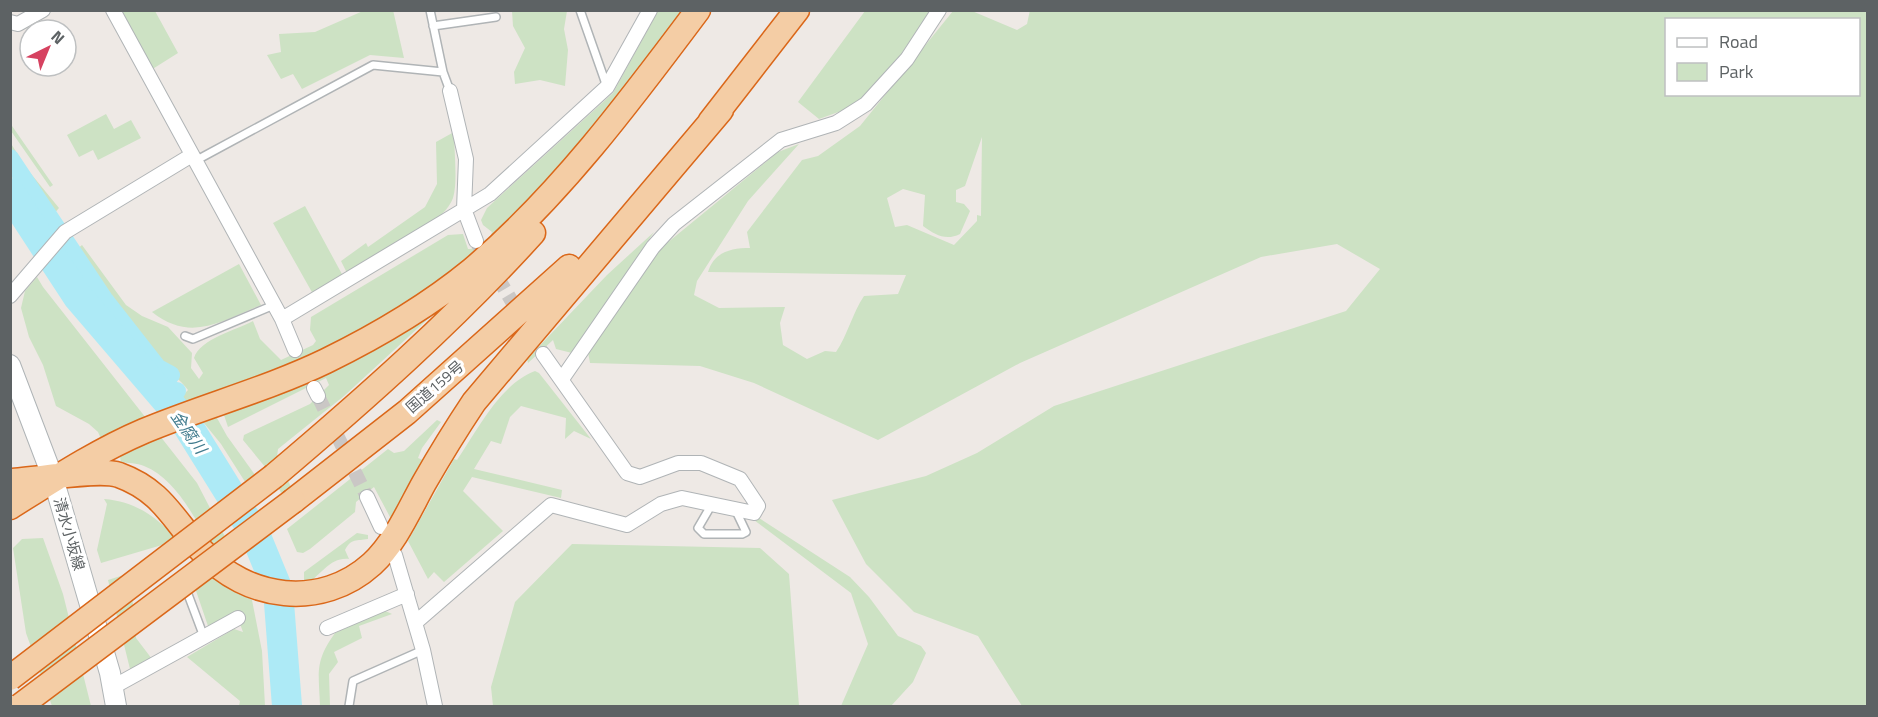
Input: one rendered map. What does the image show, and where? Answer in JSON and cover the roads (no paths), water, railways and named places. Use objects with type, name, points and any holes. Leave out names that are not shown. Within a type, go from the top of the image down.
[{"type":"highway","points":[[10,507],[53,478],[142,432],[325,361],[423,305],[471,270],[520,226],[562,180],[698,10]]},
{"type":"highway","points":[[10,678],[274,476],[368,396],[438,332],[517,251],[613,139],[710,10]]},
{"type":"highway","name":"国道159号","points":[[19,706],[293,501],[406,411],[538,296],[589,249],[721,110],[797,10]]},
{"type":"highway","points":[[10,481],[87,474],[117,474],[142,486],[175,515],[202,551],[242,582],[276,594],[299,596],[339,586],[373,563],[400,527],[448,440],[474,402],[721,110]]},
{"type":"highway","points":[[10,683],[19,706]]},
{"type":"main road","name":"清水小坂線","points":[[11,371],[53,478],[114,697]]},
{"type":"street","points":[[10,22],[18,24],[43,10]]},
{"type":"street","points":[[113,10],[282,319],[295,350]]},
{"type":"street","points":[[282,319],[490,194],[607,87],[650,10]]},
{"type":"street","points":[[562,379],[653,247],[674,224],[781,140],[836,123],[866,104],[907,59],[939,10]]},
{"type":"street","points":[[450,91],[466,159],[464,209],[476,242]]},
{"type":"street","points":[[10,296],[65,232],[193,158]]},
{"type":"street","points":[[415,623],[550,505],[627,525],[662,504],[682,498],[754,513],[758,506],[740,479],[701,464],[678,464],[640,477],[627,473],[543,354]]},
{"type":"street","points":[[367,497],[381,527]]},
{"type":"street","points":[[395,555],[423,650],[435,706]]},
{"type":"street","points":[[327,628],[407,594]]},
{"type":"street","points":[[114,697],[204,637],[238,618]]},
{"type":"lane","points":[[430,10],[443,72],[450,91]]},
{"type":"lane","points":[[580,10],[607,87]]},
{"type":"lane","points":[[433,26],[496,16]]},
{"type":"lane","points":[[193,158],[372,65],[443,72]]},
{"type":"lane","points":[[185,336],[193,339],[274,305]]},
{"type":"lane","points":[[712,504],[698,528],[704,534],[742,534],[746,532],[734,509]]},
{"type":"lane","points":[[186,589],[204,637]]},
{"type":"lane","points":[[350,706],[353,681],[423,650]]},
{"type":"waterway","points":[[10,158],[104,299],[158,368],[171,375]]},
{"type":"waterway","name":"金腐川","points":[[10,193],[78,297],[186,423],[255,534],[278,590],[287,706]]},
{"type":"waterway","points":[[167,401],[177,391]]},
{"type":"tunnel","points":[[476,241],[543,354]]},
{"type":"tunnel","points":[[318,396],[367,497]]}]
